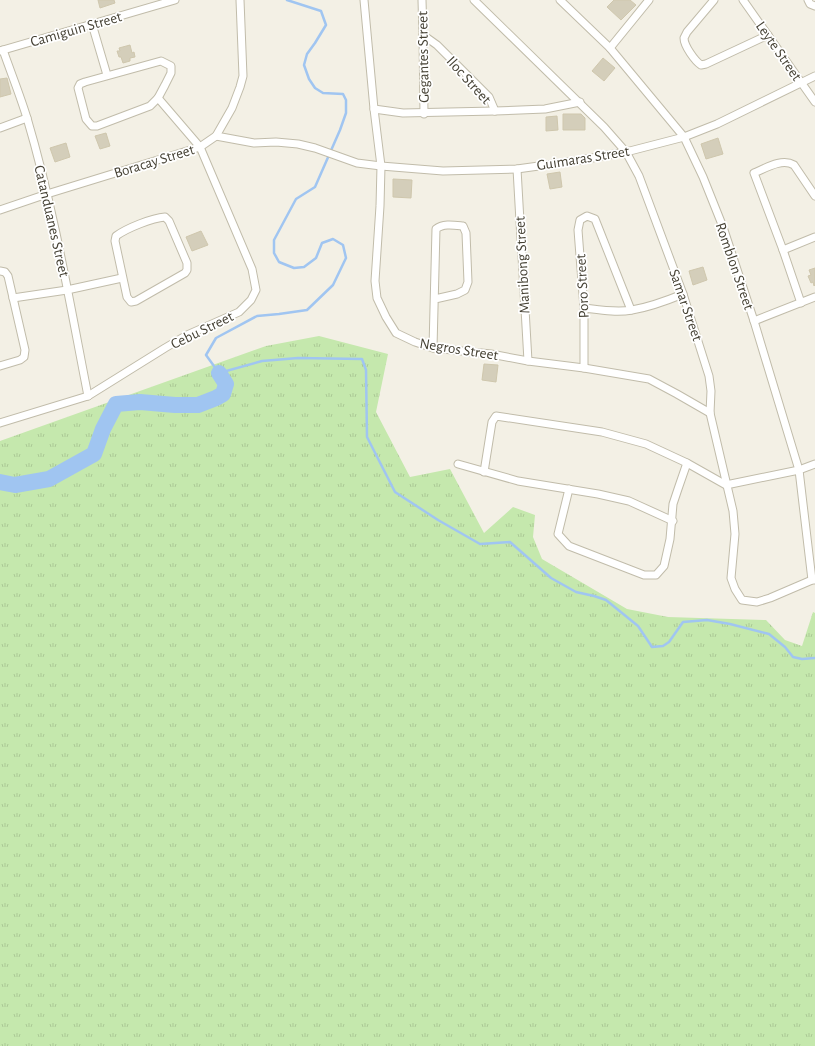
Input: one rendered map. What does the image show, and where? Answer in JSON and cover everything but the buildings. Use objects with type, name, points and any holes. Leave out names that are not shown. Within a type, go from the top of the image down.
[{"type":"street","name":"Camiguin Street","points":[[1,50],[175,0]]},
{"type":"street","name":"Boracay Street","points":[[0,210],[200,147],[216,136],[232,108],[243,76],[240,0]]},
{"type":"street","name":"Negros Street","points":[[364,0],[381,166],[375,281],[377,298],[396,333],[415,342],[433,348],[491,354],[649,379],[710,412]]},
{"type":"street","name":"Gegantes Street","points":[[422,0],[424,114]]},
{"type":"street","name":"Samar Street","points":[[474,0],[604,127],[626,152],[639,176],[683,294],[709,376],[711,391],[710,412],[732,511],[735,534],[731,578],[735,589],[742,600],[757,602],[813,580]]},
{"type":"street","name":"Romblon Street","points":[[560,0],[610,48],[684,137],[703,177],[723,227],[754,321],[799,470],[813,580]]},
{"type":"street","points":[[714,0],[684,37],[686,45],[696,61],[701,65],[768,35]]},
{"type":"street","name":"Leyte Street","points":[[743,0],[815,102]]},
{"type":"street","points":[[610,48],[646,1]]},
{"type":"street","points":[[92,24],[106,75]]},
{"type":"street","name":"Iloc Street","points":[[423,35],[437,45],[489,98],[495,111]]},
{"type":"street","name":"Catanduanes Street","points":[[1,50],[27,118],[47,194],[88,396]]},
{"type":"street","points":[[161,61],[171,66],[171,73],[158,98],[150,106],[98,126],[92,126],[86,119],[78,88],[80,84],[106,75],[161,61]]},
{"type":"street","name":"Guimaras Street","points":[[216,136],[254,143],[276,142],[298,144],[315,148],[357,163],[381,166],[443,171],[517,169],[626,152],[684,137],[717,124],[815,76]]},
{"type":"street","name":"Cebu Street","points":[[0,423],[88,396],[187,335],[239,312],[251,300],[256,290],[252,269],[200,147],[158,98]]},
{"type":"street","points":[[374,109],[404,114],[424,114],[545,109],[580,102]]},
{"type":"street","points":[[0,128],[27,118]]},
{"type":"street","points":[[801,303],[754,173],[778,163],[789,162],[794,165],[815,196]]},
{"type":"street","name":"Manibong Street","points":[[517,169],[528,361]]},
{"type":"street","name":"Poro Street","points":[[584,368],[584,308],[578,230],[580,220],[587,216],[595,219],[630,310]]},
{"type":"street","points":[[165,217],[169,221],[187,263],[187,270],[185,273],[136,301],[131,302],[127,297],[122,278],[115,241],[116,236],[123,231],[158,218],[165,217]]},
{"type":"street","points":[[433,348],[436,229],[439,226],[446,225],[463,226],[466,233],[468,282],[465,290],[457,294],[435,299]]},
{"type":"street","points":[[783,250],[815,237]]},
{"type":"street","points":[[0,271],[5,272],[8,276],[25,350],[24,357],[20,360],[0,366]]},
{"type":"street","points":[[13,298],[67,290],[122,278]]},
{"type":"street","points":[[584,308],[630,310],[660,303],[683,294]]},
{"type":"street","points":[[754,321],[815,297]]},
{"type":"street","points":[[484,472],[492,422],[496,416],[602,432],[646,444],[687,463],[726,485],[799,470],[815,464]]},
{"type":"street","points":[[569,489],[558,534],[569,546],[644,575],[656,575],[664,566],[673,521],[673,504],[687,463]]},
{"type":"street","points":[[458,464],[518,481],[598,494],[629,501],[673,521]]},
{"type":"green space","points":[[319,336],[388,354],[376,412],[410,477],[450,469],[484,533],[513,507],[535,515],[533,537],[542,559],[627,609],[668,617],[766,620],[785,640],[802,646],[813,612],[815,613],[815,1046],[0,1046],[0,441],[266,346]]},
{"type":"waterway","points":[[287,0],[321,11],[326,25],[307,54],[304,65],[309,79],[315,88],[323,93],[343,94],[346,100],[346,113],[315,187],[296,199],[274,240],[274,253],[279,262],[294,268],[304,267],[316,258],[322,243],[333,239],[343,245],[346,258],[333,285],[307,310],[257,316],[216,338],[206,355],[219,373],[262,361],[298,358],[362,359],[366,370],[367,437],[395,492],[438,520],[480,544],[510,542],[551,578],[576,592],[606,600],[638,626],[652,647],[663,646],[669,642],[683,622],[707,620],[769,634],[785,647],[793,657],[802,659],[815,658]]},
{"type":"waterway","points":[[0,482],[15,485],[49,479],[94,454],[103,429],[116,404],[140,402],[198,405],[216,398],[223,394],[226,384],[219,373]]}]
